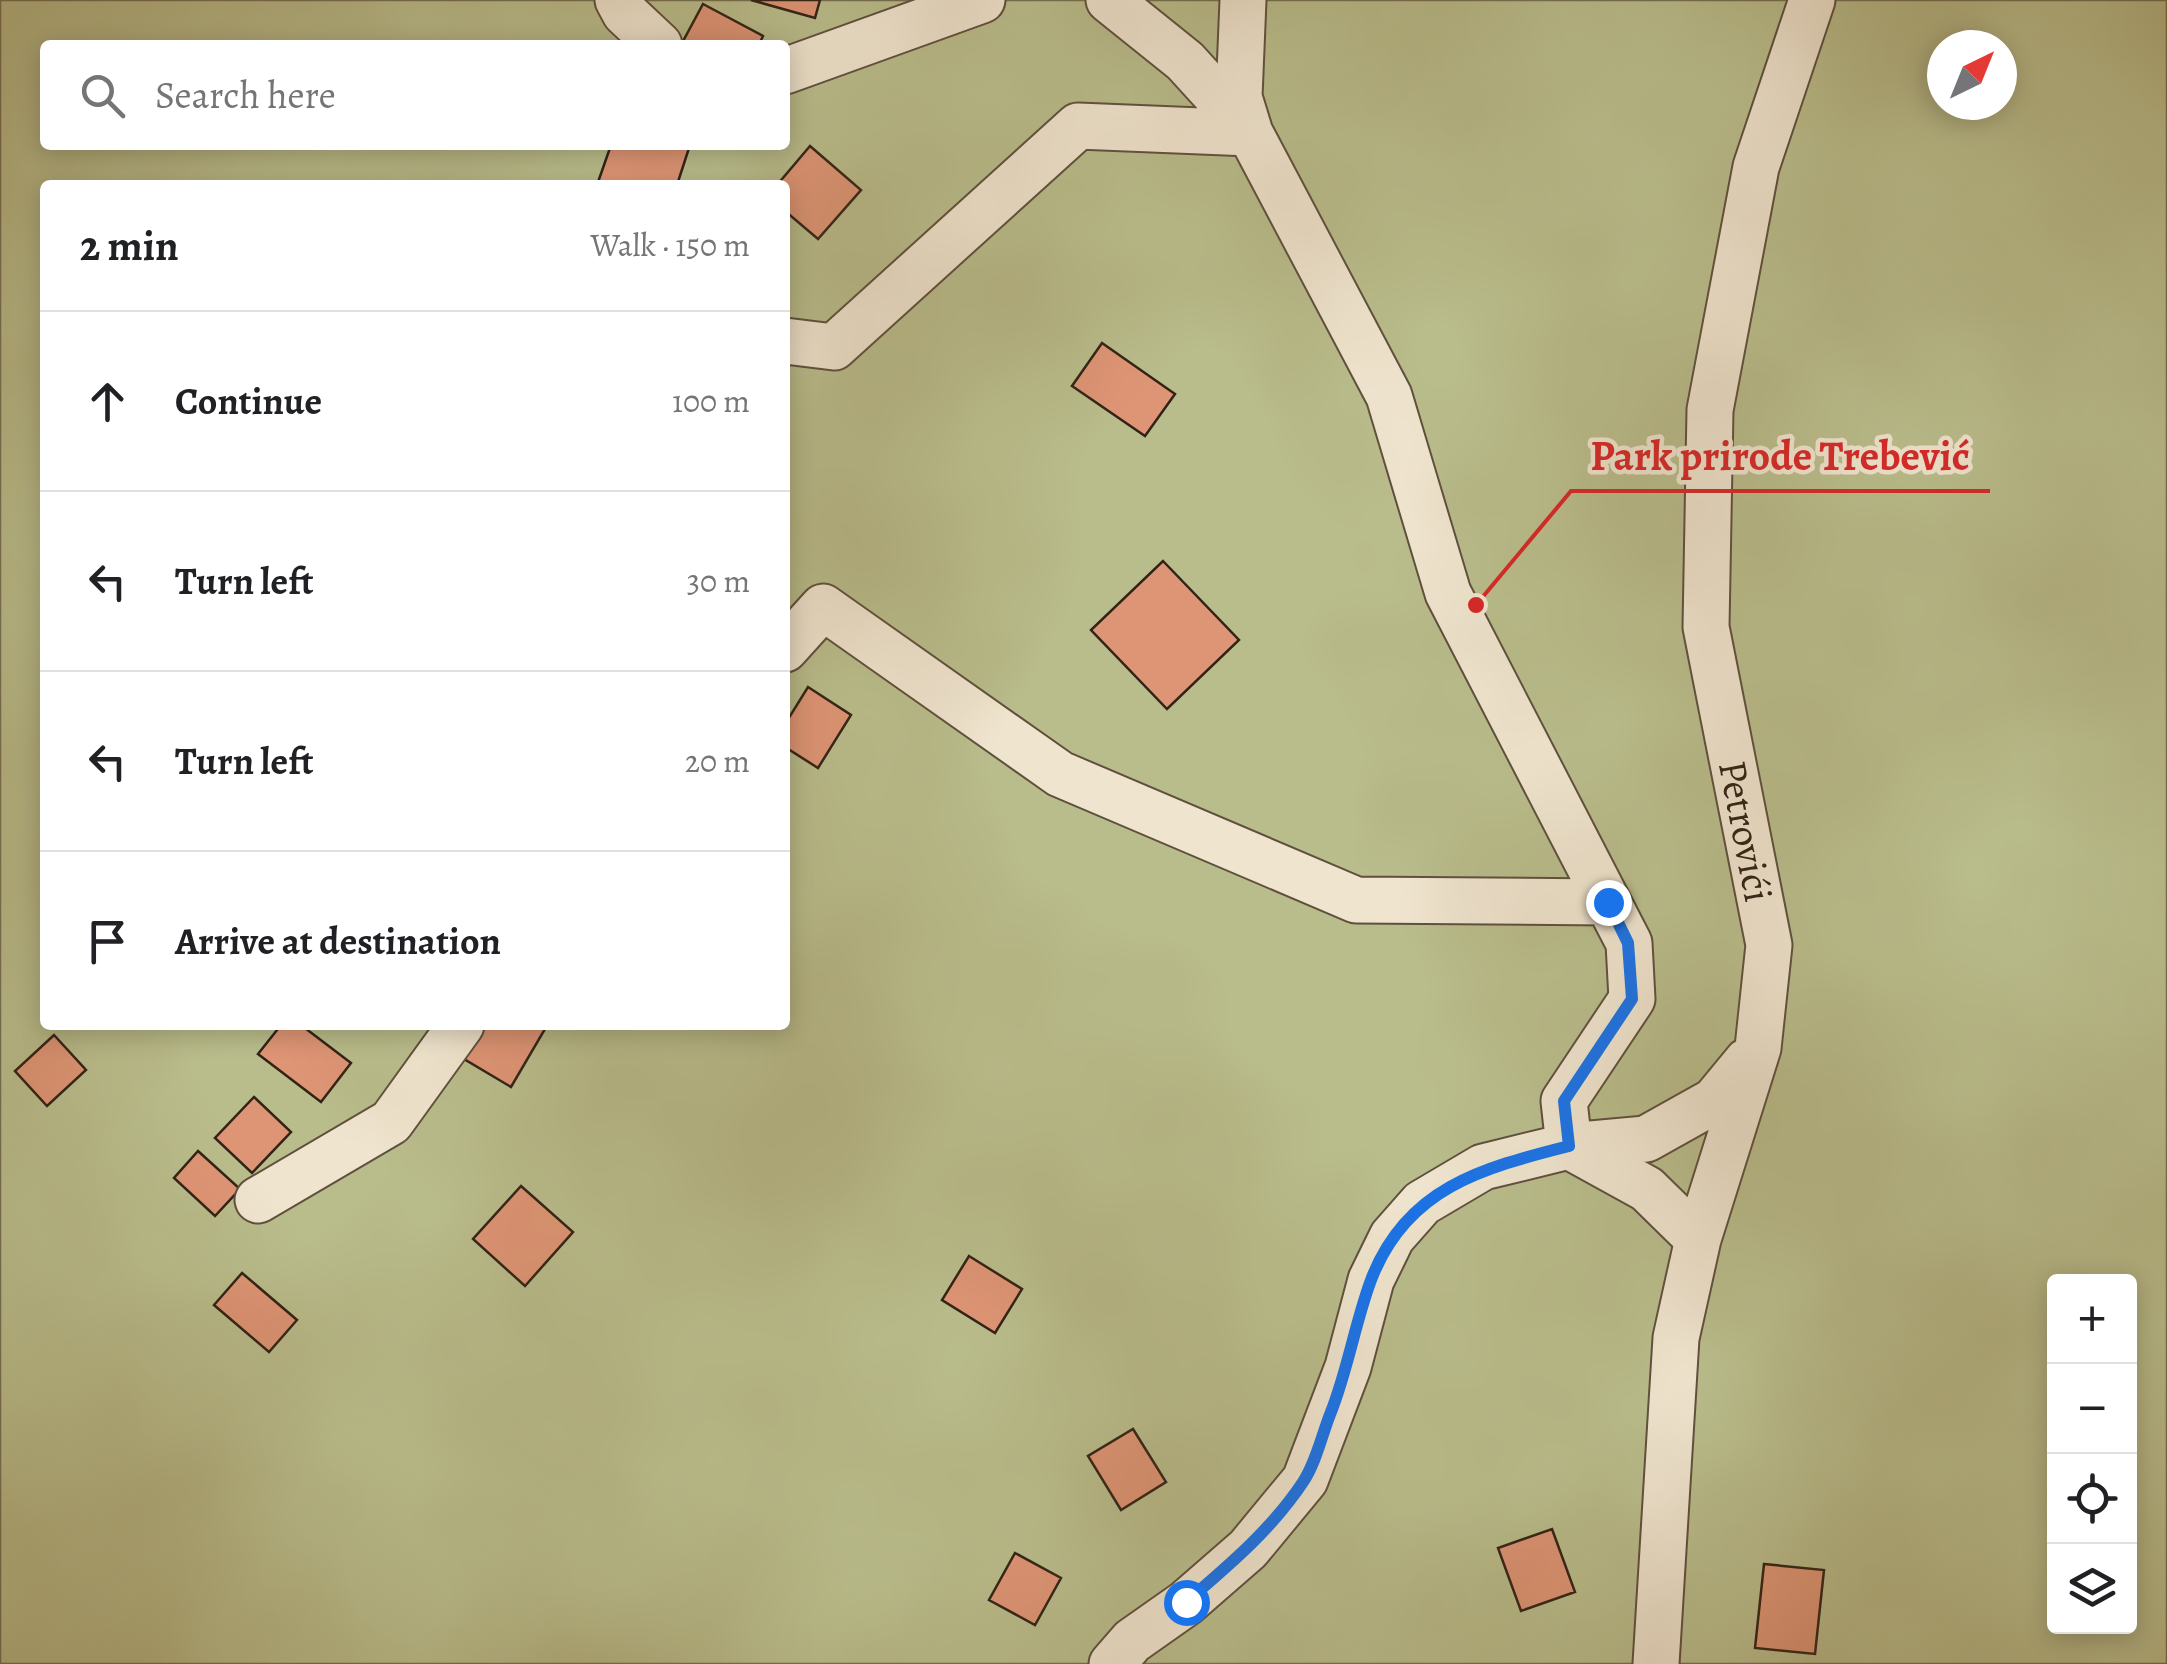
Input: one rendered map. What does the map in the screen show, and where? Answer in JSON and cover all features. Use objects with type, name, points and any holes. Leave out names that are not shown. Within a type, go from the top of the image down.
[{"type":"street","points":[[618,0],[625,13],[654,40]]},
{"type":"street","points":[[790,69],[982,0]]},
{"type":"street","points":[[1109,0],[1184,61],[1250,133]]},
{"type":"street","points":[[1244,0],[1239,96],[1250,133],[1389,396],[1448,593],[1628,943],[1632,999],[1564,1101],[1569,1146]]},
{"type":"street","name":"Petrovići","points":[[1656,1664],[1676,1338],[1698,1239],[1758,1048],[1770,945],[1706,627],[1710,410],[1756,166],[1812,0]]},
{"type":"street","points":[[790,342],[834,347],[1078,126],[1250,133]]},
{"type":"street","points":[[790,642],[823,606],[1060,774],[1356,900],[1608,902]]},
{"type":"street","points":[[258,1200],[391,1122],[456,1030]]},
{"type":"street","points":[[1112,1664],[1132,1641],[1248,1549],[1304,1480],[1348,1367],[1371,1280],[1392,1237],[1422,1203],[1483,1167],[1569,1146],[1646,1139],[1714,1101],[1758,1048]]},
{"type":"street","points":[[1569,1146],[1647,1190],[1698,1239]]},
{"type":"green space","points":[[0,0],[2167,0],[2167,1664],[0,1664]]},
{"type":"building","points":[[751,0],[820,0],[815,18]]},
{"type":"building","points":[[703,4],[763,36],[761,40],[684,40]]},
{"type":"building","points":[[810,146],[861,190],[818,239],[790,215],[790,180],[781,180]]},
{"type":"building","points":[[609,150],[688,150],[679,180],[599,180]]},
{"type":"building","points":[[1102,343],[1175,394],[1145,436],[1072,386]]},
{"type":"building","points":[[1163,561],[1239,640],[1167,709],[1091,630]]},
{"type":"building","points":[[808,687],[851,715],[818,768],[790,750],[790,716]]},
{"type":"building","points":[[277,1030],[308,1030],[351,1063],[321,1102],[258,1054]]},
{"type":"building","points":[[475,1030],[544,1030],[511,1087],[459,1056]]},
{"type":"building","points":[[54,1035],[86,1070],[47,1106],[15,1071]]},
{"type":"building","points":[[254,1097],[291,1132],[252,1173],[215,1138]]},
{"type":"building","points":[[198,1151],[240,1189],[215,1216],[174,1178]]},
{"type":"building","points":[[521,1186],[573,1232],[525,1286],[473,1239]]},
{"type":"building","points":[[969,1256],[1022,1289],[995,1333],[942,1300]]},
{"type":"building","points":[[242,1273],[297,1320],[269,1352],[214,1305]]},
{"type":"building","points":[[1133,1429],[1166,1482],[1121,1510],[1088,1456]]},
{"type":"building","points":[[1552,1529],[1575,1592],[1521,1611],[1498,1548]]},
{"type":"building","points":[[1015,1553],[1061,1578],[1035,1625],[989,1600]]},
{"type":"building","points":[[1764,1564],[1824,1570],[1815,1654],[1755,1648]]},
{"type":"place","name":"Park prirode Trebević","points":[[1476,605]]},
{"type":"route","points":[[1186,1602],[1248,1549],[1304,1480],[1348,1367],[1371,1280],[1392,1237],[1422,1203],[1483,1167],[1569,1146],[1564,1101],[1632,999],[1628,943],[1608,902]]}]
